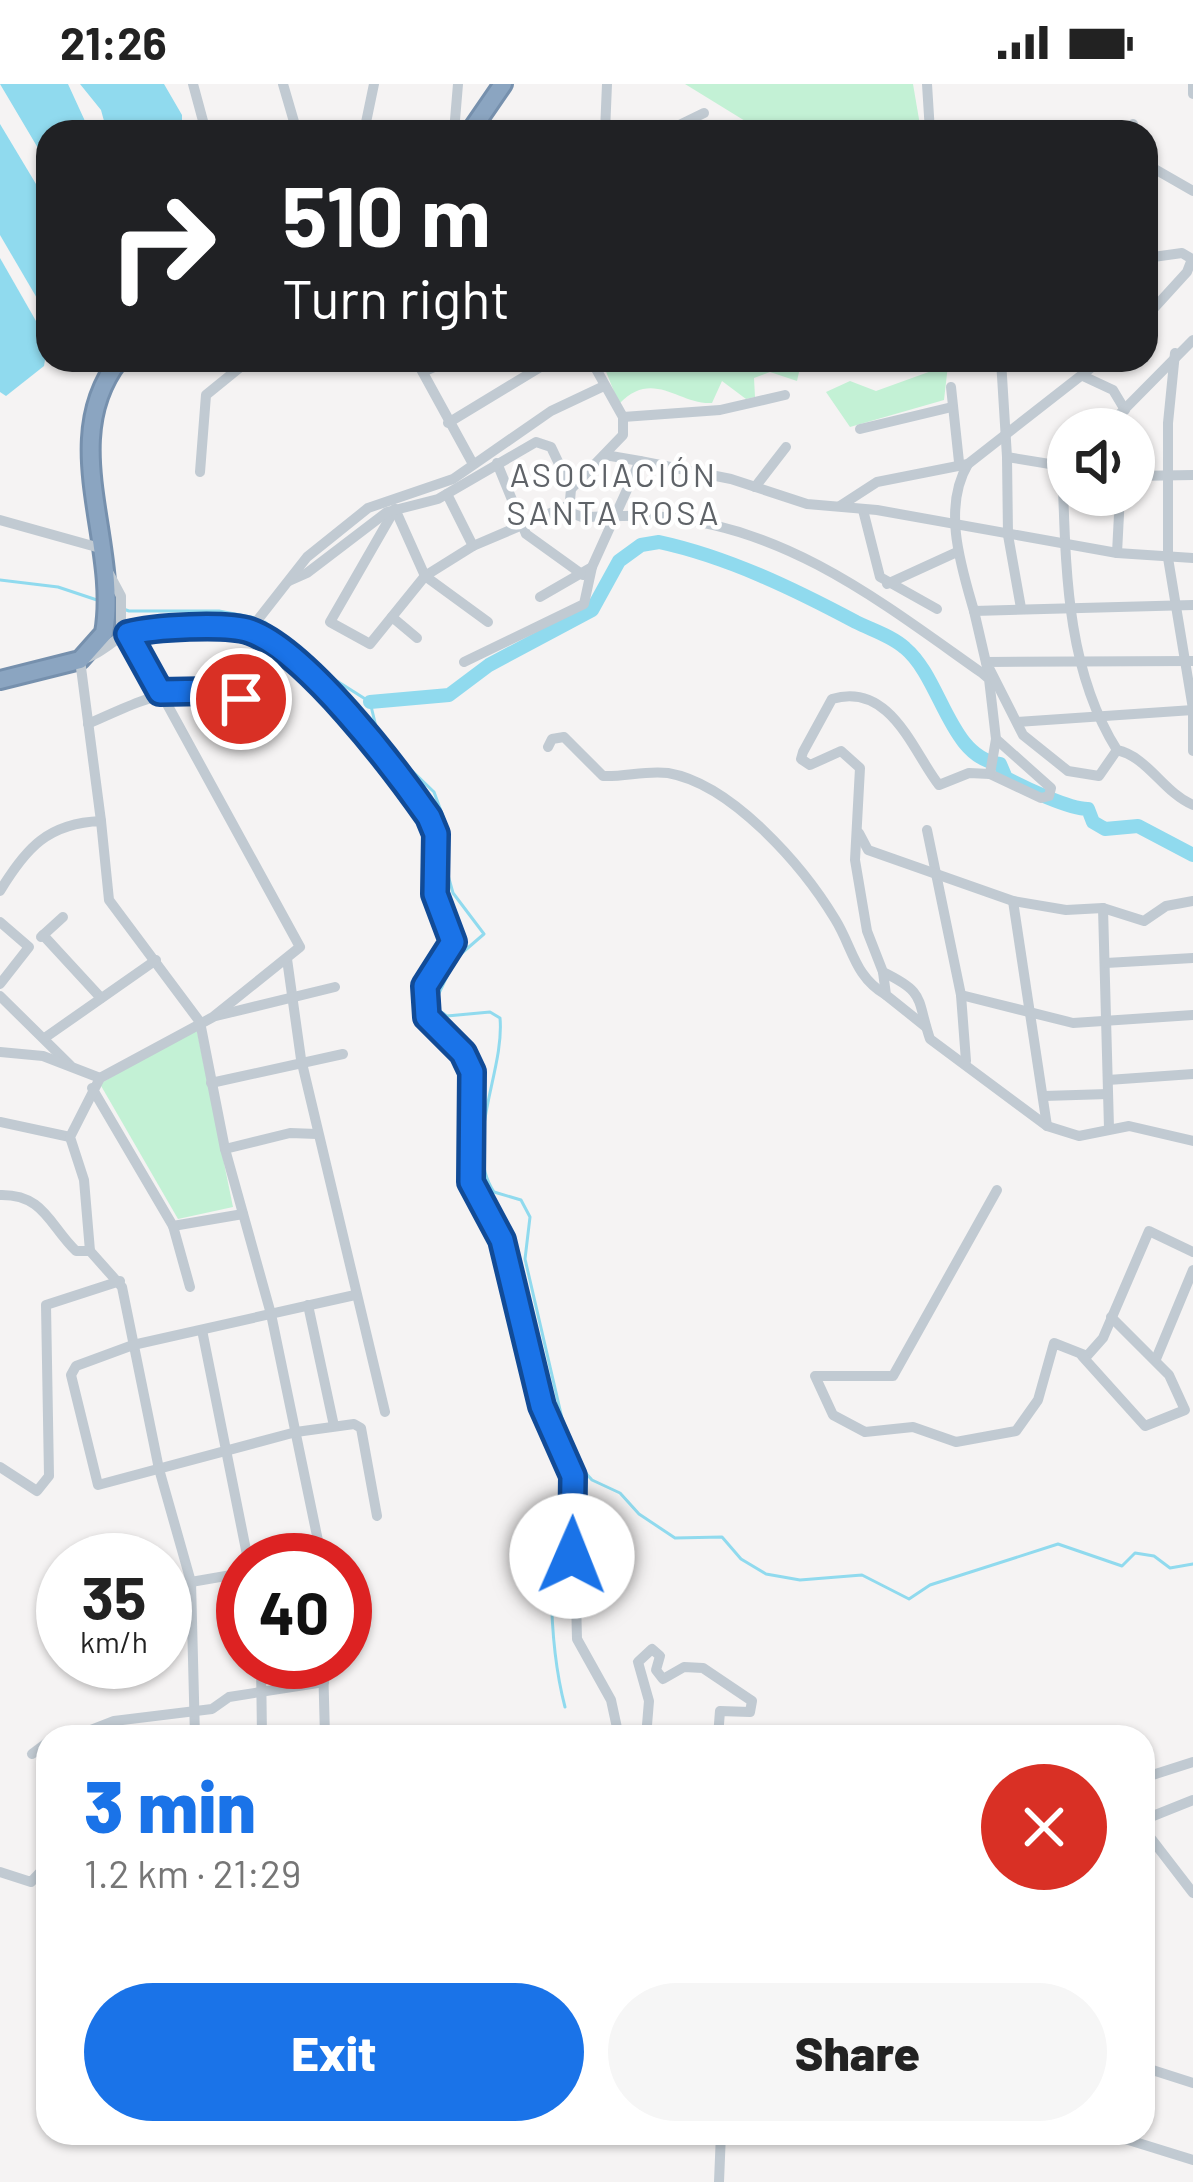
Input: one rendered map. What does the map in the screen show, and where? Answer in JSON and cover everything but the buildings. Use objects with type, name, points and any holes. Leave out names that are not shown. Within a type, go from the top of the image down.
[{"type":"highway","points":[[478,120],[503,84]]},
{"type":"highway","points":[[0,680],[80,660],[114,618],[100,553],[92,466],[94,408],[113,372]]},
{"type":"street","points":[[193,84],[203,120]]},
{"type":"street","points":[[283,84],[294,120]]},
{"type":"street","points":[[367,120],[374,84]]},
{"type":"street","points":[[455,120],[458,84]]},
{"type":"street","points":[[606,120],[607,84]]},
{"type":"street","points":[[927,84],[929,120]]},
{"type":"street","points":[[1193,84],[1193,94]]},
{"type":"street","points":[[690,120],[704,113]]},
{"type":"street","points":[[1158,171],[1193,190]]},
{"type":"street","points":[[1158,257],[1191,256],[1192,266],[1158,304]]},
{"type":"street","points":[[1127,408],[1175,353],[1193,340]]},
{"type":"street","points":[[1175,353],[1169,376],[1168,558],[1188,661],[1193,751]]},
{"type":"street","points":[[200,472],[206,395],[234,372]]},
{"type":"street","points":[[423,372],[472,464]]},
{"type":"street","points":[[448,423],[532,372]]},
{"type":"street","points":[[597,372],[623,417],[623,435],[571,489],[567,506],[574,516],[617,514],[733,529],[808,556],[945,643],[989,679]]},
{"type":"street","points":[[1002,372],[1008,434],[1008,535],[1021,608]]},
{"type":"street","points":[[840,506],[877,482],[964,463],[1088,372]]},
{"type":"street","points":[[1083,376],[1113,390],[1124,408]]},
{"type":"street","points":[[250,631],[319,545],[368,508],[453,479],[551,411],[604,386]]},
{"type":"street","points":[[951,387],[964,463],[957,552],[989,679],[996,739],[990,768]]},
{"type":"street","points":[[623,417],[720,410],[785,395]]},
{"type":"street","points":[[860,429],[952,407]]},
{"type":"street","points":[[286,582],[307,573],[395,509],[447,494],[525,446],[545,442],[571,489]]},
{"type":"street","points":[[755,488],[786,448]]},
{"type":"street","points":[[605,455],[807,504],[1066,546],[1193,558]]},
{"type":"street","points":[[1007,457],[1047,464]]},
{"type":"street","points":[[464,662],[584,604],[587,571],[640,461]]},
{"type":"street","points":[[497,463],[526,534],[587,571]]},
{"type":"street","points":[[1155,475],[1193,476]]},
{"type":"street","points":[[447,494],[473,547]]},
{"type":"street","points":[[395,509],[330,624],[370,644],[425,576],[473,547],[567,506]]},
{"type":"street","points":[[395,509],[425,576],[488,622]]},
{"type":"street","points":[[863,510],[877,570],[886,584],[938,609]]},
{"type":"street","points":[[1064,516],[1078,660],[1094,714],[1117,750],[1130,754],[1170,794],[1193,804]]},
{"type":"street","points":[[1117,553],[1119,516]]},
{"type":"street","points":[[0,520],[100,553],[121,596],[114,618],[128,634],[299,943],[287,959],[213,1017]]},
{"type":"street","points":[[886,584],[957,552]]},
{"type":"street","points":[[540,597],[587,571]]},
{"type":"street","points":[[974,611],[1193,605]]},
{"type":"street","points":[[392,617],[417,638]]},
{"type":"street","points":[[317,1533],[271,1313],[224,1149],[200,1022],[107,896],[80,660],[98,656],[128,634],[250,631],[338,697],[369,745],[400,775],[436,834],[435,894],[453,942],[425,986],[427,1017],[463,1053],[472,1072],[471,1182],[514,1276],[529,1359],[567,1468],[577,1639],[610,1700],[616,1725]]},
{"type":"street","points":[[986,662],[1188,661]]},
{"type":"street","points":[[986,662],[1031,742],[1082,778],[1099,776],[1117,750]]},
{"type":"street","points":[[88,724],[160,692],[224,692],[260,709]]},
{"type":"street","points":[[886,994],[858,877],[863,782],[854,757],[832,751],[814,764],[802,759],[832,699],[859,699],[899,723],[939,785],[990,768],[1040,798],[1050,794],[996,739]]},
{"type":"street","points":[[1017,722],[1193,710]]},
{"type":"street","points":[[548,747],[552,739],[564,736],[603,776],[681,776],[743,813],[819,896],[855,967],[926,1027]]},
{"type":"street","points":[[0,891],[25,850],[44,833],[101,821]]},
{"type":"street","points":[[858,830],[868,850],[1013,901],[1066,910],[1103,908],[1144,921],[1166,906],[1193,901]]},
{"type":"street","points":[[927,830],[961,995],[966,1061]]},
{"type":"street","points":[[1013,901],[1047,1126]]},
{"type":"street","points":[[1103,908],[1109,1128]]},
{"type":"street","points":[[0,984],[29,947],[63,917]]},
{"type":"street","points":[[0,922],[29,947]]},
{"type":"street","points":[[43,935],[101,998]]},
{"type":"street","points":[[1106,963],[1193,958]]},
{"type":"street","points":[[287,959],[317,1134],[385,1412]]},
{"type":"street","points":[[46,1037],[156,960]]},
{"type":"street","points":[[883,972],[912,985],[938,1048],[966,1061],[1047,1126],[1079,1136],[1129,1126],[1193,1141]]},
{"type":"street","points":[[177,1533],[120,1281],[89,1251],[84,1180],[70,1137],[96,1083],[200,1022],[335,987]]},
{"type":"street","points":[[961,995],[1033,1015],[1106,1022],[1193,1015]]},
{"type":"street","points":[[0,996],[72,1067]]},
{"type":"street","points":[[0,1052],[43,1056],[96,1083],[173,1226],[190,1287]]},
{"type":"street","points":[[212,1083],[302,1059],[343,1054]]},
{"type":"street","points":[[1044,1096],[1193,1074]]},
{"type":"street","points":[[0,1122],[70,1137]]},
{"type":"street","points":[[224,1149],[290,1133],[317,1134]]},
{"type":"street","points":[[997,1190],[896,1372],[889,1377],[815,1376],[829,1409],[866,1432],[913,1427],[956,1442],[1006,1435],[1024,1425],[1034,1410],[1054,1343],[1082,1356],[1145,1426],[1182,1415],[1186,1404],[1178,1388],[1156,1359],[1111,1317]]},
{"type":"street","points":[[0,1195],[38,1202],[76,1251],[89,1251]]},
{"type":"street","points":[[173,1226],[243,1214]]},
{"type":"street","points":[[1082,1356],[1092,1353],[1149,1231],[1193,1252]]},
{"type":"street","points":[[1156,1359],[1193,1270]]},
{"type":"street","points":[[0,1467],[37,1491],[49,1476],[46,1305],[120,1281]]},
{"type":"street","points":[[355,1295],[133,1345],[76,1366],[71,1375],[98,1485],[296,1432],[334,1426],[361,1428],[376,1516]]},
{"type":"street","points":[[308,1305],[334,1426]]},
{"type":"street","points":[[202,1330],[243,1533]]},
{"type":"street","points":[[1178,1388],[1193,1383]]},
{"type":"street","points":[[192,1603],[196,1725]]},
{"type":"street","points":[[647,1725],[649,1701],[638,1662],[652,1649],[660,1656],[656,1670],[662,1679],[684,1667],[703,1669],[726,1679],[752,1701],[750,1712],[720,1711],[719,1725]]},
{"type":"street","points":[[262,1725],[263,1689]]},
{"type":"street","points":[[104,1725],[212,1709],[229,1697],[288,1689]]},
{"type":"street","points":[[324,1689],[325,1725]]},
{"type":"street","points":[[32,1754],[36,1751]]},
{"type":"street","points":[[1155,1774],[1193,1762]]},
{"type":"street","points":[[1155,1818],[1193,1800]]},
{"type":"street","points":[[1155,1841],[1193,1893]]},
{"type":"street","points":[[0,1872],[31,1882],[36,1877]]},
{"type":"street","points":[[1155,2071],[1193,2083]]},
{"type":"street","points":[[718,2182],[720,2145]]},
{"type":"street","points":[[1145,2145],[1193,2160]]},
{"type":"green space","points":[[685,84],[913,84],[919,120],[744,120]]},
{"type":"green space","points":[[606,372],[770,372],[754,378],[755,397],[746,399],[722,381],[712,403],[655,388],[631,394],[619,404]]},
{"type":"green space","points":[[770,372],[799,372],[797,381]]},
{"type":"green space","points":[[929,372],[947,372],[944,400],[850,427],[826,392],[850,381],[876,391]]},
{"type":"green space","points":[[196,1026],[233,1207],[178,1219],[100,1084]]},
{"type":"water","points":[[0,84],[68,84],[84,120],[36,120],[36,145]]},
{"type":"water","points":[[80,84],[164,84],[182,120],[104,120]]},
{"type":"water","points":[[0,124],[36,184],[36,296],[0,235]]},
{"type":"water","points":[[0,258],[36,321],[36,372],[6,396],[0,392]]},
{"type":"waterway","points":[[370,702],[449,695],[489,665],[592,610],[619,561],[641,545],[659,542],[760,575],[894,640],[918,662],[969,748],[1000,764],[1006,778],[1059,802],[1088,809],[1093,822],[1105,829],[1138,826],[1193,855]]},
{"type":"waterway","points":[[0,580],[58,587],[97,600]]},
{"type":"waterway","points":[[112,605],[129,611],[219,611],[256,618]]},
{"type":"waterway","points":[[265,622],[307,662],[370,702],[379,739],[434,792],[448,830],[446,868],[453,893],[484,934],[455,959],[433,1006],[447,1016],[490,1012],[500,1018],[483,1130],[485,1173],[494,1192],[521,1200],[530,1217],[525,1259],[571,1457]]},
{"type":"waterway","points":[[574,1460],[592,1480],[620,1493],[639,1514],[675,1538],[722,1537],[741,1559],[766,1574],[800,1580],[862,1575],[909,1599],[930,1585],[1058,1544],[1122,1566],[1135,1553],[1154,1556],[1170,1568],[1193,1564]]},
{"type":"waterway","points":[[565,1707],[551,1589],[554,1525],[566,1472]]},
{"type":"district","name":"ASOCIACIÓN SANTA ROSA","points":[[614,493]]},
{"type":"route","points":[[241,699],[213,691],[160,692],[128,634],[233,628],[268,642],[338,697],[369,745],[400,775],[436,834],[435,894],[453,942],[425,986],[427,1017],[463,1053],[472,1072],[471,1182],[502,1240],[542,1406],[561,1458],[573,1476],[572,1556]]}]
